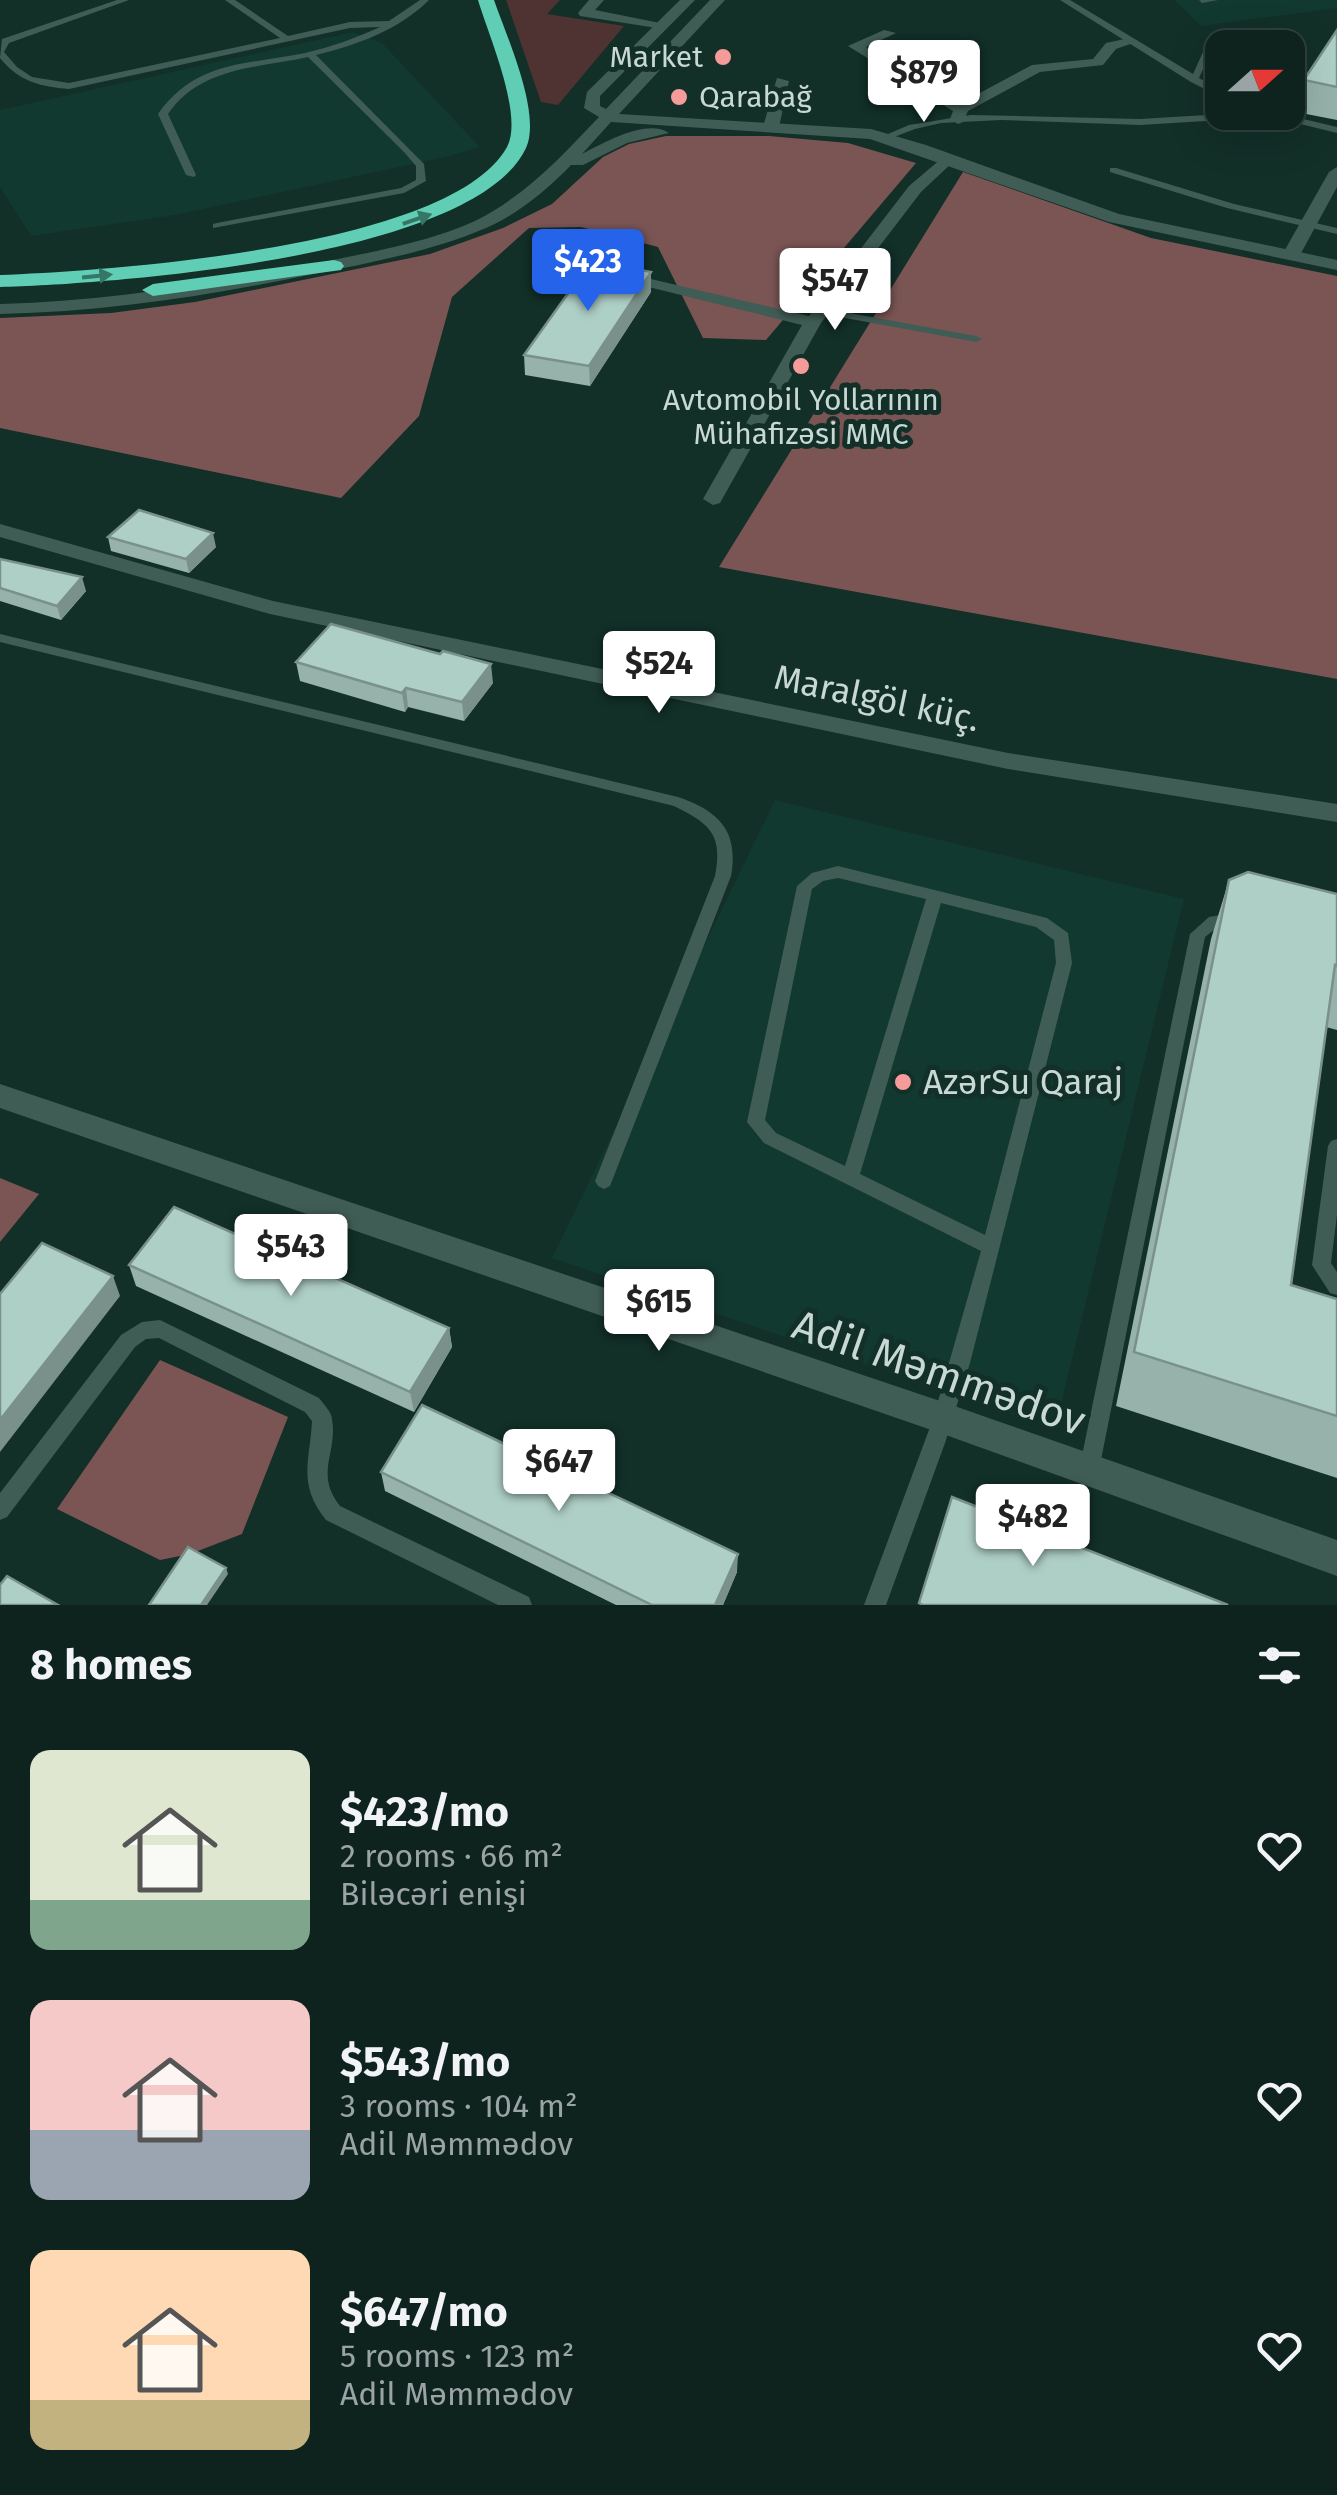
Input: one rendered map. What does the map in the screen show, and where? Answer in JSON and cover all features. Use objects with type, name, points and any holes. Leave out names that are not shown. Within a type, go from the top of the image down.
[{"type":"highway","points":[[0,281],[94,277],[295,247],[398,225],[464,198],[506,166],[517,149],[520,132],[519,112],[486,0]]},
{"type":"highway","points":[[0,296],[93,296],[334,266]]},
{"type":"street","points":[[597,0],[585,13],[663,24]]},
{"type":"street","points":[[688,0],[592,96],[592,108],[610,117],[668,124],[846,131],[886,137],[1115,218],[1337,265]]},
{"type":"street","points":[[544,184],[718,0]]},
{"type":"street","points":[[889,33],[855,46],[960,114],[1037,68],[1098,62],[1112,46],[1130,42]]},
{"type":"street","points":[[771,127],[782,81]]},
{"type":"street","points":[[634,90],[633,101],[656,112],[771,127]]},
{"type":"street","points":[[0,309],[121,304],[334,266],[443,239],[506,211],[598,149],[623,139],[680,131],[771,127]]},
{"type":"street","points":[[713,498],[817,316],[916,189],[948,158]]},
{"type":"street","points":[[1291,255],[1337,172]]},
{"type":"street","points":[[540,258],[817,316]]},
{"type":"street","name":"Maralgöl küç.","points":[[0,530],[270,608],[1008,761],[1337,812]]},
{"type":"street","name":"Adil Məmmədov","points":[[0,1096],[943,1418],[1337,1558]]},
{"type":"lane","points":[[125,0],[6,41],[0,52],[10,67],[38,86],[69,86],[350,25],[390,24]]},
{"type":"lane","points":[[229,0],[289,40]]},
{"type":"lane","points":[[191,175],[164,114],[168,105],[211,74],[310,54],[390,24],[425,0]]},
{"type":"lane","points":[[1064,0],[1205,86]]},
{"type":"lane","points":[[1202,2],[1214,0]]},
{"type":"lane","points":[[217,226],[404,190],[421,181],[421,166],[310,54]]},
{"type":"lane","points":[[1194,80],[1205,56]]},
{"type":"lane","points":[[886,137],[960,114],[1126,122],[1205,117]]},
{"type":"lane","points":[[1305,123],[1337,130]]},
{"type":"lane","points":[[1113,170],[1230,206],[1337,232]]},
{"type":"lane","points":[[817,316],[976,338]]},
{"type":"lane","points":[[0,638],[678,802],[703,814],[723,833],[728,855],[723,876],[604,1180]]},
{"type":"lane","points":[[875,1605],[943,1418],[989,1246],[1064,963],[1062,937],[1041,922],[838,872],[818,877],[805,886],[756,1122],[770,1138],[989,1246]]},
{"type":"lane","points":[[850,1178],[935,896]]},
{"type":"lane","points":[[1089,1470],[1198,934],[1215,920],[1260,920]]},
{"type":"lane","points":[[1337,1146],[1321,1265],[1337,1287]]},
{"type":"lane","points":[[0,1510],[128,1341],[142,1331],[160,1330],[312,1405],[322,1418],[314,1482],[318,1498],[333,1512],[520,1605]]},
{"type":"shaded area","points":[[506,0],[560,0],[547,14],[624,26],[558,105],[541,102]]},
{"type":"shaded area","points":[[1174,0],[1337,0],[1337,8],[1201,26]]},
{"type":"shaded area","points":[[353,32],[382,43],[480,147],[175,215],[31,236],[0,187],[0,110]]},
{"type":"shaded area","points":[[666,136],[769,136],[848,143],[916,163],[766,340],[703,338],[658,247],[581,227],[529,228],[452,297],[419,416],[341,498],[0,428],[0,318],[111,313],[195,302],[430,254],[503,228],[552,204],[603,157],[629,144]]},
{"type":"shaded area","points":[[963,172],[1151,238],[1337,276],[1337,679],[719,567]]},
{"type":"shaded area","points":[[775,800],[1184,899],[1055,1429],[552,1258]]},
{"type":"shaded area","points":[[0,1178],[39,1194],[0,1242]]},
{"type":"shaded area","points":[[160,1360],[288,1417],[242,1534],[190,1554],[160,1560],[57,1509]]},
{"type":"building","points":[[1337,30],[1337,87],[1305,78]]},
{"type":"building","points":[[592,260],[651,272],[589,366],[524,355]]},
{"type":"building","points":[[139,510],[213,533],[186,559],[108,537]]},
{"type":"building","points":[[0,559],[82,577],[57,606],[0,588]]},
{"type":"building","points":[[331,624],[491,664],[462,702],[406,688],[402,693],[296,662]]},
{"type":"building","points":[[1248,872],[1337,894],[1337,966],[1291,1285],[1337,1299],[1337,1416],[1134,1352],[1229,880]]},
{"type":"building","points":[[174,1207],[449,1328],[410,1392],[129,1265]]},
{"type":"building","points":[[42,1243],[113,1276],[0,1420],[0,1294]]},
{"type":"building","points":[[422,1405],[738,1554],[715,1605],[652,1605],[381,1472]]},
{"type":"building","points":[[952,1497],[1228,1605],[923,1605],[919,1603]]},
{"type":"building","points":[[188,1547],[226,1568],[201,1605],[149,1605]]},
{"type":"building","points":[[7,1576],[58,1605],[0,1605],[0,1585]]},
{"type":"place","name":"Market","points":[[723,57]]},
{"type":"place","name":"Qarabağ","points":[[679,97]]},
{"type":"place","name":"Avtomobil Yollarının Mühafizəsi MMC","points":[[801,366]]},
{"type":"place","name":"AzərSu Qaraj","points":[[903,1082]]}]
